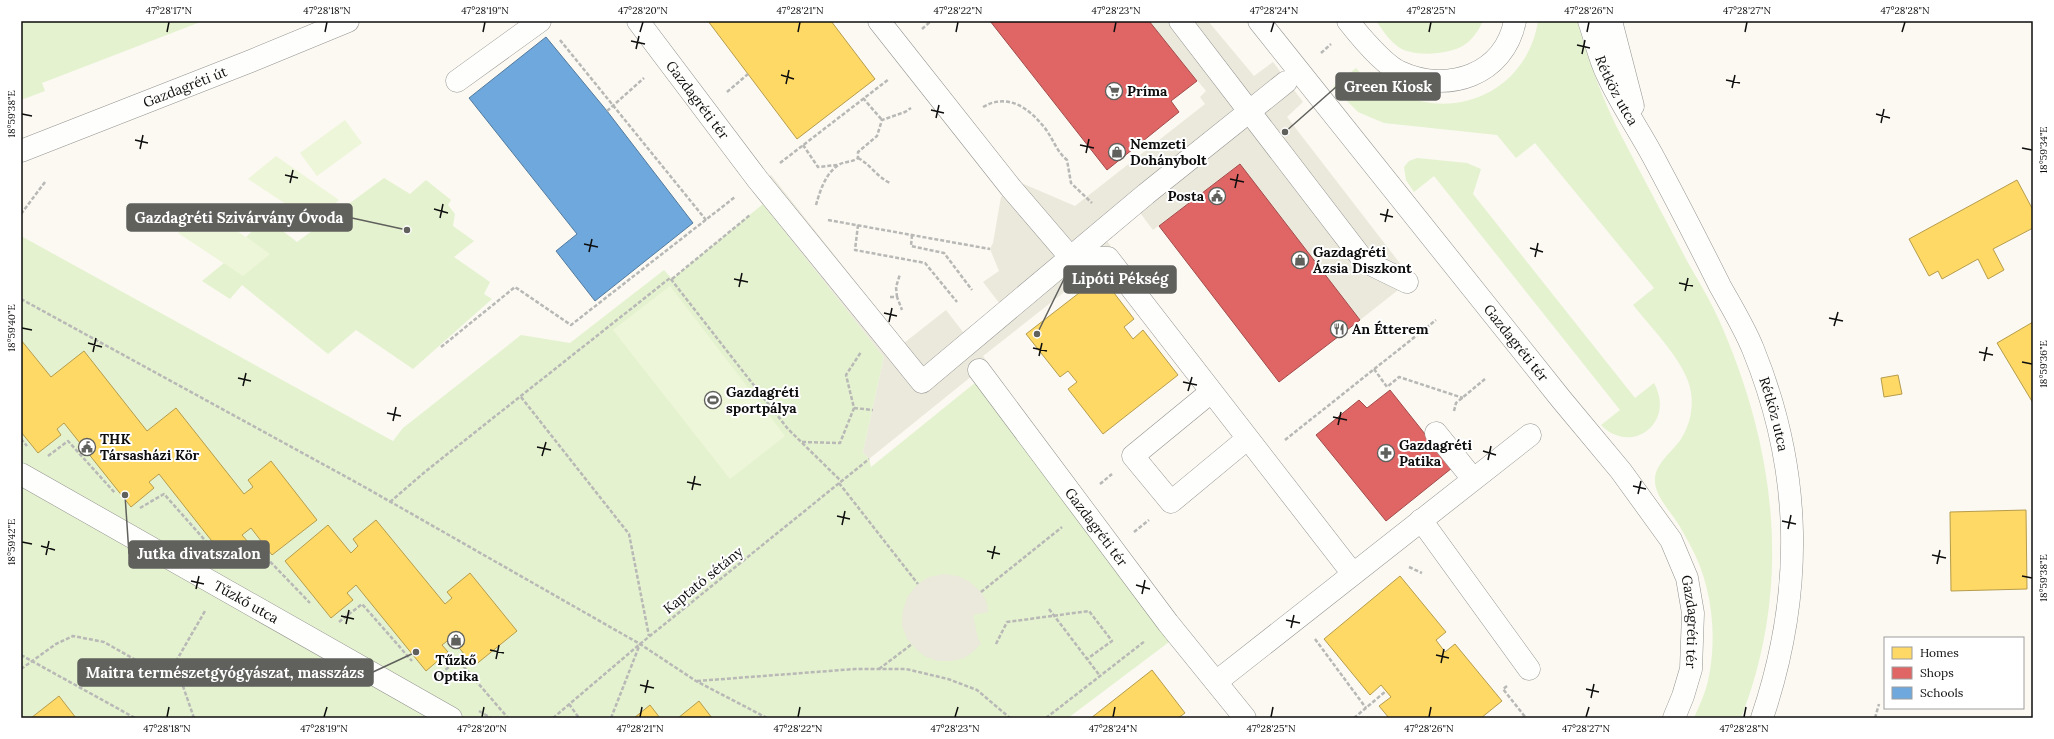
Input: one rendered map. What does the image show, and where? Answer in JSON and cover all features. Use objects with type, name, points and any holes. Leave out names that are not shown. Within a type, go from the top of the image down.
[{"type":"street","name":"Gazdagréti út","points":[[21,151],[251,61],[348,21]]},
{"type":"street","points":[[457,81],[540,21]]},
{"type":"street","name":"Gazdagréti tér","points":[[638,21],[758,180],[922,382],[1071,258]]},
{"type":"street","points":[[879,21],[1011,188],[1071,258],[1108,258],[1353,574]]},
{"type":"street","points":[[1180,21],[1364,261],[1408,282]]},
{"type":"street","name":"Gazdagréti tér","points":[[1259,21],[1561,399],[1621,471],[1670,540],[1687,578],[1693,613],[1691,669],[1683,696],[1674,718]]},
{"type":"street","points":[[1348,21],[1384,60],[1399,71],[1416,78],[1446,80],[1464,78],[1479,72],[1493,63],[1504,50],[1512,34],[1515,21]]},
{"type":"street","name":"Rétköz utca","points":[[1589,21],[1606,74],[1641,136],[1752,347],[1770,396],[1781,435],[1786,467],[1792,531],[1793,569],[1785,632],[1774,681],[1762,718]]},
{"type":"street","name":"Rétköz utca","points":[[1611,21],[1641,136]]},
{"type":"street","points":[[1071,258],[1286,82]]},
{"type":"street","name":"Gazdagréti tér","points":[[979,370],[1168,623],[1245,718]]},
{"type":"street","points":[[1211,392],[1133,456],[1171,502],[1247,439]]},
{"type":"street","points":[[1436,433],[1473,479]]},
{"type":"street","points":[[1216,682],[1530,435]]},
{"type":"street","name":"Tűzkő utca","points":[[21,474],[451,718]]},
{"type":"street","points":[[1421,520],[1529,669]]},
{"type":"path","points":[[559,39],[706,220]]},
{"type":"path","points":[[1316,57],[1332,43]]},
{"type":"path","points":[[606,111],[666,59]]},
{"type":"path","points":[[441,347],[515,287],[571,325],[911,61]]},
{"type":"path","points":[[882,120],[905,112],[935,91]]},
{"type":"path","points":[[863,98],[882,120]]},
{"type":"path","points":[[958,121],[993,101],[1020,104],[1044,127],[1060,154],[1067,160],[1071,183],[1112,223]]},
{"type":"path","points":[[858,158],[858,152],[877,136],[882,120]]},
{"type":"path","points":[[803,145],[818,167],[853,162],[858,158]]},
{"type":"path","points":[[858,158],[864,161],[882,179],[890,183]]},
{"type":"path","points":[[815,211],[822,184],[838,165]]},
{"type":"path","points":[[21,214],[46,182]]},
{"type":"path","points":[[390,502],[426,471],[670,278],[672,279],[751,214]]},
{"type":"path","points":[[820,218],[990,249]]},
{"type":"path","points":[[858,225],[855,250],[925,263],[957,302]]},
{"type":"path","points":[[912,235],[912,246],[944,253],[972,290]]},
{"type":"path","points":[[897,297],[896,287],[900,274]]},
{"type":"path","points":[[672,279],[788,429],[840,482],[918,584]]},
{"type":"path","points":[[21,299],[390,502],[640,644],[696,681],[767,718]]},
{"type":"path","points":[[1262,458],[1436,320]]},
{"type":"path","points":[[801,442],[840,443],[854,408],[846,375],[865,346]]},
{"type":"path","points":[[1374,369],[1387,387],[1399,377],[1462,398]]},
{"type":"path","points":[[1436,433],[1452,421],[1456,403],[1484,379]]},
{"type":"path","points":[[521,397],[629,534],[649,637]]},
{"type":"path","points":[[854,408],[873,410]]},
{"type":"path","points":[[21,439],[31,451]]},
{"type":"path","points":[[46,458],[68,441],[118,496]]},
{"type":"path","points":[[981,592],[1081,506],[1133,456]]},
{"type":"path","name":"Kaptató sétány","points":[[553,718],[640,644],[869,459]]},
{"type":"path","points":[[139,509],[164,494],[214,551]]},
{"type":"path","points":[[1113,550],[1171,502]]},
{"type":"path","points":[[230,568],[255,546],[312,605]]},
{"type":"path","points":[[1406,567],[1412,567],[1422,573],[1434,588],[1457,570]]},
{"type":"path","points":[[333,627],[362,604],[414,664]]},
{"type":"path","points":[[1049,609],[1100,676]]},
{"type":"path","points":[[996,644],[1007,622],[1089,611],[1112,641],[1087,659]]},
{"type":"path","points":[[1299,616],[1366,708]]},
{"type":"path","points":[[1046,718],[1168,623]]},
{"type":"path","points":[[194,718],[175,663],[196,626]]},
{"type":"path","points":[[21,669],[56,644],[74,636],[104,642],[141,663],[175,663]]},
{"type":"path","points":[[611,718],[640,644]]},
{"type":"path","points":[[879,669],[912,644]]},
{"type":"path","points":[[21,654],[135,718]]},
{"type":"path","points":[[430,682],[458,660],[508,718]]},
{"type":"path","points":[[696,681],[879,669],[906,669],[962,684],[977,690],[1010,718]]},
{"type":"path","points":[[1503,688],[1526,718]]},
{"type":"path","points":[[1354,718],[1386,691]]},
{"type":"path","points":[[569,704],[579,718]]},
{"type":"path","points":[[1875,718],[1879,704]]},
{"type":"green space","points":[[21,21],[203,21],[42,83],[45,91],[21,100]]},
{"type":"green space","points":[[1376,21],[1483,21],[1475,34],[1464,45],[1449,51],[1430,54],[1410,52],[1402,49],[1390,40]]},
{"type":"green space","points":[[1538,21],[1577,21],[1586,51],[1609,111],[1719,320],[1738,368],[1754,417],[1765,467],[1771,517],[1772,567],[1768,618],[1757,668],[1741,718],[1694,718],[1707,686],[1711,664],[1711,610],[1708,592],[1697,559],[1680,527],[1660,497],[1656,488],[1655,480],[1656,473],[1662,461],[1677,445],[1685,432],[1690,418],[1692,403],[1690,388],[1684,371],[1664,342],[1633,305],[1654,288],[1535,143],[1516,158],[1497,135],[1384,123],[1358,112],[1333,87],[1356,68],[1364,77],[1370,72],[1393,90],[1418,101],[1445,104],[1470,100],[1494,89],[1514,72],[1529,49]]},
{"type":"green space","points":[[345,120],[362,143],[317,176],[300,153]]},
{"type":"green space","points":[[276,156],[339,200],[313,222],[248,179]]},
{"type":"green space","points":[[1417,158],[1467,163],[1481,169],[1473,194],[1635,398],[1654,383],[1659,398],[1659,411],[1655,422],[1647,431],[1637,436],[1625,437],[1613,434],[1601,425],[1620,410],[1434,176],[1414,192],[1406,180],[1404,167],[1409,161]]},
{"type":"green space","points":[[384,178],[410,194],[426,180],[451,200],[448,205],[455,214],[453,226],[474,241],[454,257],[490,282],[484,294],[492,299],[413,369],[356,330],[328,354],[242,285],[230,299],[202,281],[224,263],[269,254],[246,237],[266,218],[297,242]]},
{"type":"green space","points":[[763,204],[884,357],[863,452],[869,459],[871,467],[976,382],[1173,639],[1068,718],[21,718],[21,236],[393,441],[403,428],[521,335],[570,343],[664,270],[672,279]]},
{"type":"green space","points":[[207,210],[270,254],[243,276],[178,233]]},
{"type":"green space","name":"Gazdagréti sportpálya","points":[[670,286],[785,436],[730,479],[613,330]]},
{"type":"shaded area","points":[[1149,21],[1208,21],[1254,76],[1273,62],[1303,102],[1287,117],[1412,279],[1360,320],[1239,164],[1153,230],[1138,210],[1104,237],[1115,252],[983,356],[988,363],[869,459],[863,452],[884,357],[752,190],[771,175],[904,343],[946,310],[963,332],[1000,304],[983,282],[999,271],[990,249],[993,243],[1001,197],[1019,182],[1075,206],[1205,104],[1200,97],[1206,91]]},
{"type":"shaded area","points":[[944,574],[958,576],[970,582],[981,592],[987,603],[988,612],[973,615],[978,639],[981,643],[974,651],[964,658],[951,661],[938,661],[926,657],[907,639],[902,625],[903,610],[908,596],[918,584],[929,577]]},
{"type":"building: Homes","points":[[708,21],[831,21],[875,79],[797,139]]},
{"type":"building: Homes","points":[[2017,180],[2033,210],[2033,228],[1993,249],[2004,270],[1988,279],[1978,259],[1942,279],[1938,271],[1929,276],[1909,239]]},
{"type":"building: Homes","points":[[1101,276],[1134,319],[1124,327],[1133,339],[1143,330],[1178,375],[1103,434],[1068,389],[1077,382],[1068,371],[1060,377],[1026,334]]},
{"type":"building: Homes","points":[[2033,322],[2033,403],[1997,343]]},
{"type":"building: Homes","points":[[21,340],[51,377],[84,351],[147,431],[176,408],[244,494],[253,487],[248,480],[271,461],[317,520],[272,555],[251,528],[242,535],[248,542],[226,559],[159,474],[149,482],[154,488],[131,507],[64,423],[57,429],[61,435],[38,453],[21,432]]},
{"type":"building: Homes","points":[[1898,375],[1902,394],[1884,397],[1881,378]]},
{"type":"building: Homes","points":[[2026,510],[2027,589],[1951,591],[1950,512]]},
{"type":"building: Homes","points":[[376,520],[445,604],[452,598],[447,592],[470,573],[517,631],[474,666],[451,638],[442,645],[448,652],[426,671],[356,585],[347,593],[353,600],[331,618],[285,561],[328,525],[351,553],[358,546],[353,539]]},
{"type":"building: Homes","points":[[1400,576],[1446,632],[1436,640],[1445,652],[1455,644],[1502,701],[1481,718],[1389,718],[1379,706],[1391,697],[1381,685],[1370,695],[1324,639]]},
{"type":"building: Homes","points":[[1152,670],[1185,713],[1178,718],[1091,718]]},
{"type":"building: Homes","points":[[59,696],[76,718],[31,718]]},
{"type":"building: Homes","points":[[699,701],[712,718],[678,718]]},
{"type":"building: Homes","points":[[650,705],[660,718],[634,718]]},
{"type":"building: Shops","name":"Príma","points":[[990,21],[1149,21],[1197,81],[1171,101],[1179,112],[1107,170]]},
{"type":"building: Shops","points":[[1240,164],[1360,320],[1279,382],[1159,226]]},
{"type":"building: Shops","name":"Gazdagréti Patika","points":[[1390,390],[1452,468],[1386,521],[1316,435],[1359,400],[1367,408]]},
{"type":"building: Schools","points":[[546,37],[607,111],[693,223],[595,301],[556,251],[577,234],[469,98]]},
{"type":"place","name":"Príma","points":[[1114,91]]},
{"type":"place","name":"Green Kiosk","points":[[1285,132]]},
{"type":"place","name":"Nemzeti Dohánybolt","points":[[1117,152]]},
{"type":"place","name":"Posta","points":[[1217,196]]},
{"type":"place","name":"Gazdagréti Szivárvány Óvoda","points":[[407,230]]},
{"type":"place","name":"Gazdagréti Ázsia Diszkont","points":[[1300,260]]},
{"type":"place","name":"An Étterem","points":[[1339,329]]},
{"type":"place","name":"Lipóti Pékség","points":[[1037,334]]},
{"type":"place","name":"Gazdagréti sportpálya","points":[[713,400]]},
{"type":"place","name":"THK Társasházi Kör","points":[[87,447]]},
{"type":"place","name":"Gazdagréti Patika","points":[[1386,453]]},
{"type":"place","name":"Jutka divatszalon","points":[[125,495]]},
{"type":"place","name":"Tűzkő Optika","points":[[456,640]]},
{"type":"place","name":"Maitra természetgyógyászat, masszázs","points":[[416,652]]}]
